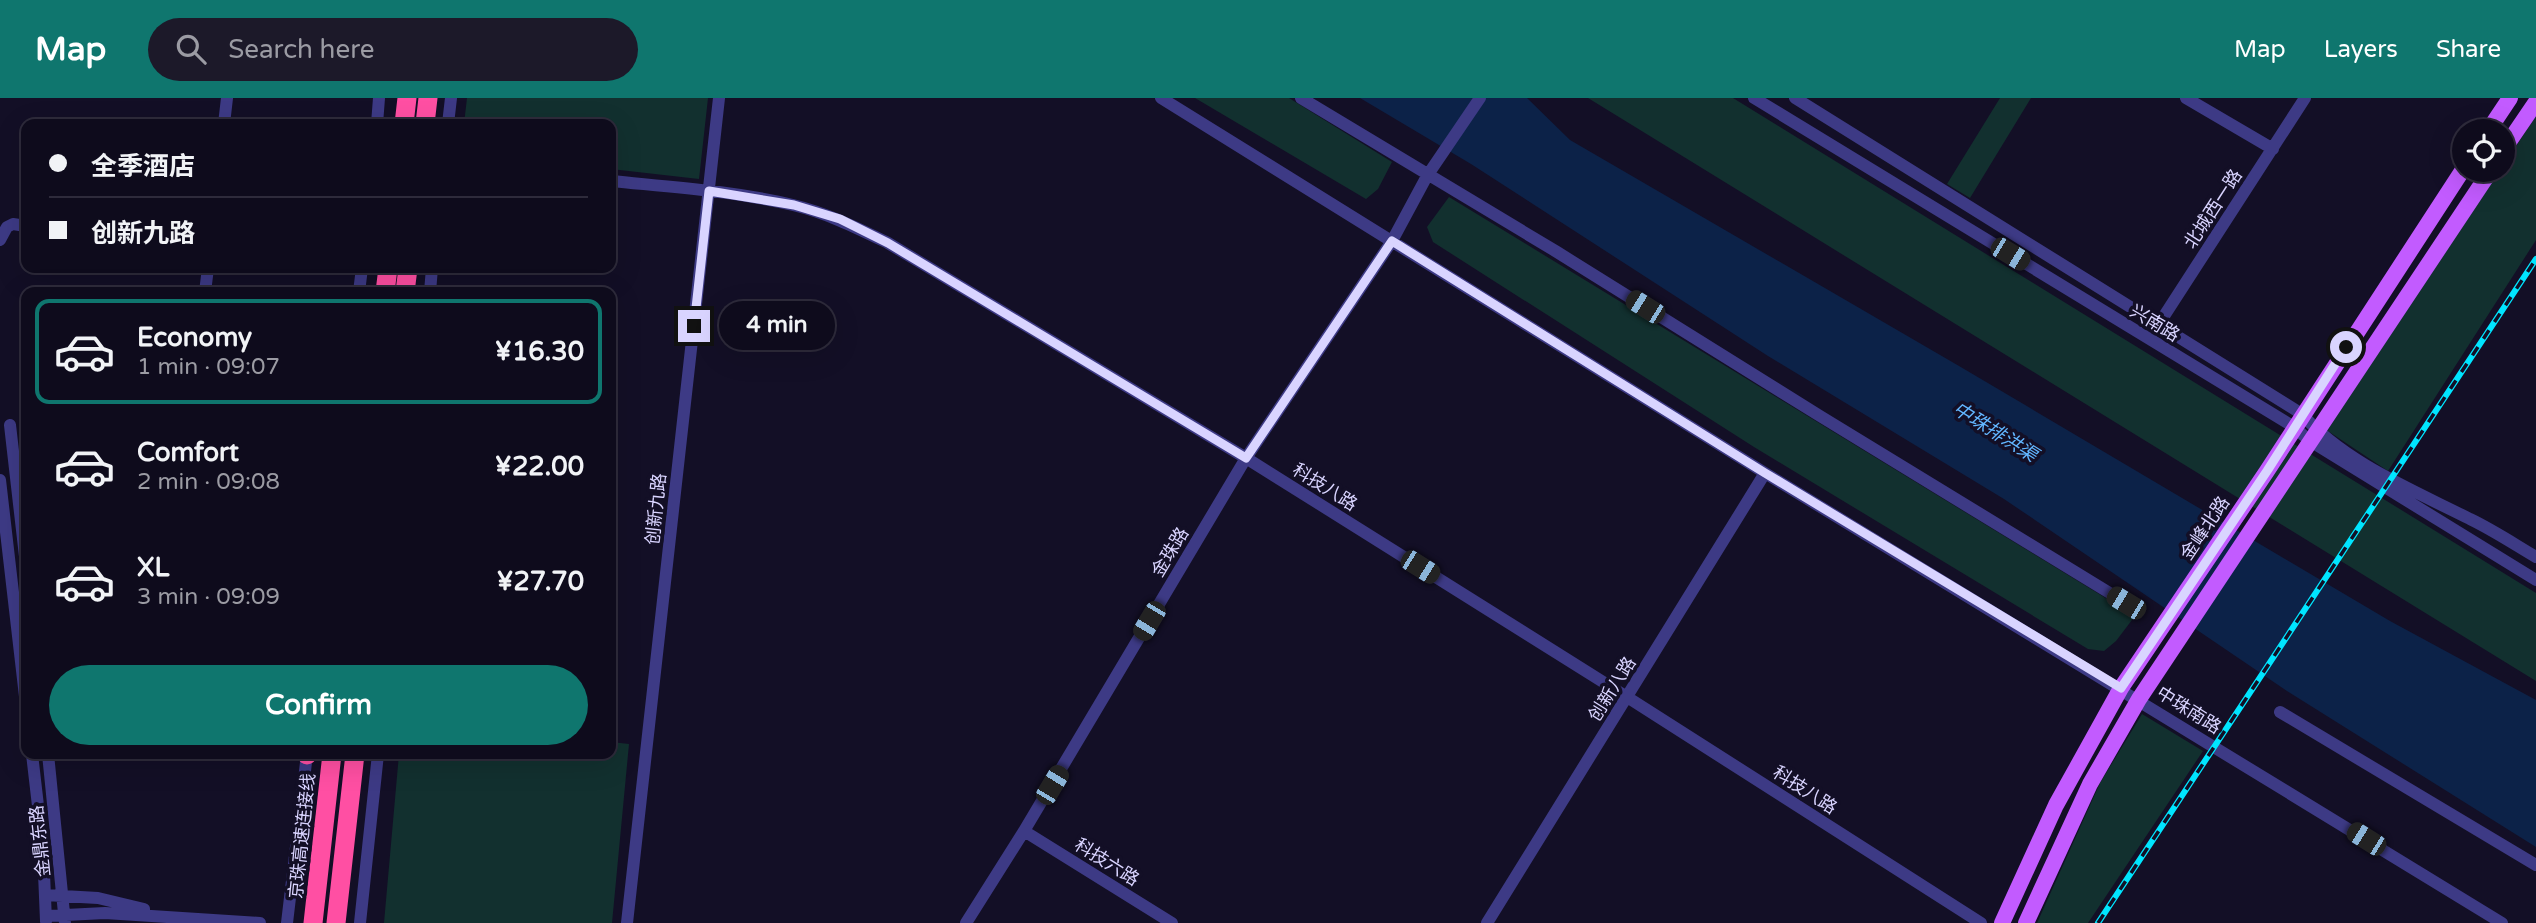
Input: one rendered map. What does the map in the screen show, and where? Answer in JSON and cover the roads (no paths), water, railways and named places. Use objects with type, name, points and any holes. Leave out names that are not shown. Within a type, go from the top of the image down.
[{"type":"highway","points":[[405,119],[407,98]]},
{"type":"highway","points":[[426,119],[428,98]]},
{"type":"highway","name":"京珠高速连接线","points":[[313,923],[331,759]]},
{"type":"highway","points":[[336,923],[354,759]]},
{"type":"main road","points":[[2496,119],[2510,98]]},
{"type":"main road","points":[[2515,133],[2536,102]]},
{"type":"main road","name":"金峰北路","points":[[2002,923],[2056,805],[2121,688],[2267,471],[2455,182]]},
{"type":"main road","points":[[2026,923],[2090,784],[2139,699],[2483,182]]},
{"type":"street","points":[[225,119],[227,98]]},
{"type":"street","points":[[377,119],[379,98]]},
{"type":"street","points":[[449,119],[451,98]]},
{"type":"street","name":"创新九路","points":[[627,923],[719,98]]},
{"type":"street","name":"中珠南路","points":[[1161,98],[1765,473],[2502,923]]},
{"type":"street","points":[[1300,98],[1558,252],[2126,603]]},
{"type":"street","name":"金珠路","points":[[966,923],[1024,831],[1246,458],[1392,241],[1427,176],[1480,98]]},
{"type":"street","name":"兴南路","points":[[1754,98],[2149,339],[2298,421]]},
{"type":"street","name":"兴南路","points":[[1795,98],[2158,326],[2298,421],[2313,436],[2536,580]]},
{"type":"street","points":[[2186,98],[2273,149]]},
{"type":"street","name":"北城西一路","points":[[2149,339],[2305,98]]},
{"type":"street","name":"科技八路","points":[[616,182],[709,191],[794,205],[840,219],[888,243],[1246,458],[1981,923]]},
{"type":"street","points":[[0,240],[7,227],[13,224],[21,225]]},
{"type":"street","points":[[10,425],[21,521]]},
{"type":"street","name":"兴南路","points":[[2313,436],[2423,498],[2471,519],[2536,557]]},
{"type":"street","name":"创新八路","points":[[1487,923],[1765,473]]},
{"type":"street","points":[[0,480],[21,661]]},
{"type":"street","points":[[11,573],[21,573]]},
{"type":"street","points":[[2280,712],[2536,865]]},
{"type":"street","name":"金鼎东路","points":[[33,759],[43,849],[46,919]]},
{"type":"street","name":"金鼎东路","points":[[49,759],[66,919]]},
{"type":"street","points":[[287,923],[307,759]]},
{"type":"street","points":[[360,923],[377,759]]},
{"type":"street","name":"科技六路","points":[[1024,831],[1172,923]]},
{"type":"street","points":[[45,895],[98,898],[175,916]]},
{"type":"street","points":[[46,919],[105,913],[260,923]]},
{"type":"water","name":"中珠排洪渠","points":[[1360,98],[1527,98],[1570,140],[2390,621],[2536,700],[2536,847],[2287,691],[2004,499],[1768,356],[1471,164]]},
{"type":"railway","points":[[2098,923],[2536,259]]}]
